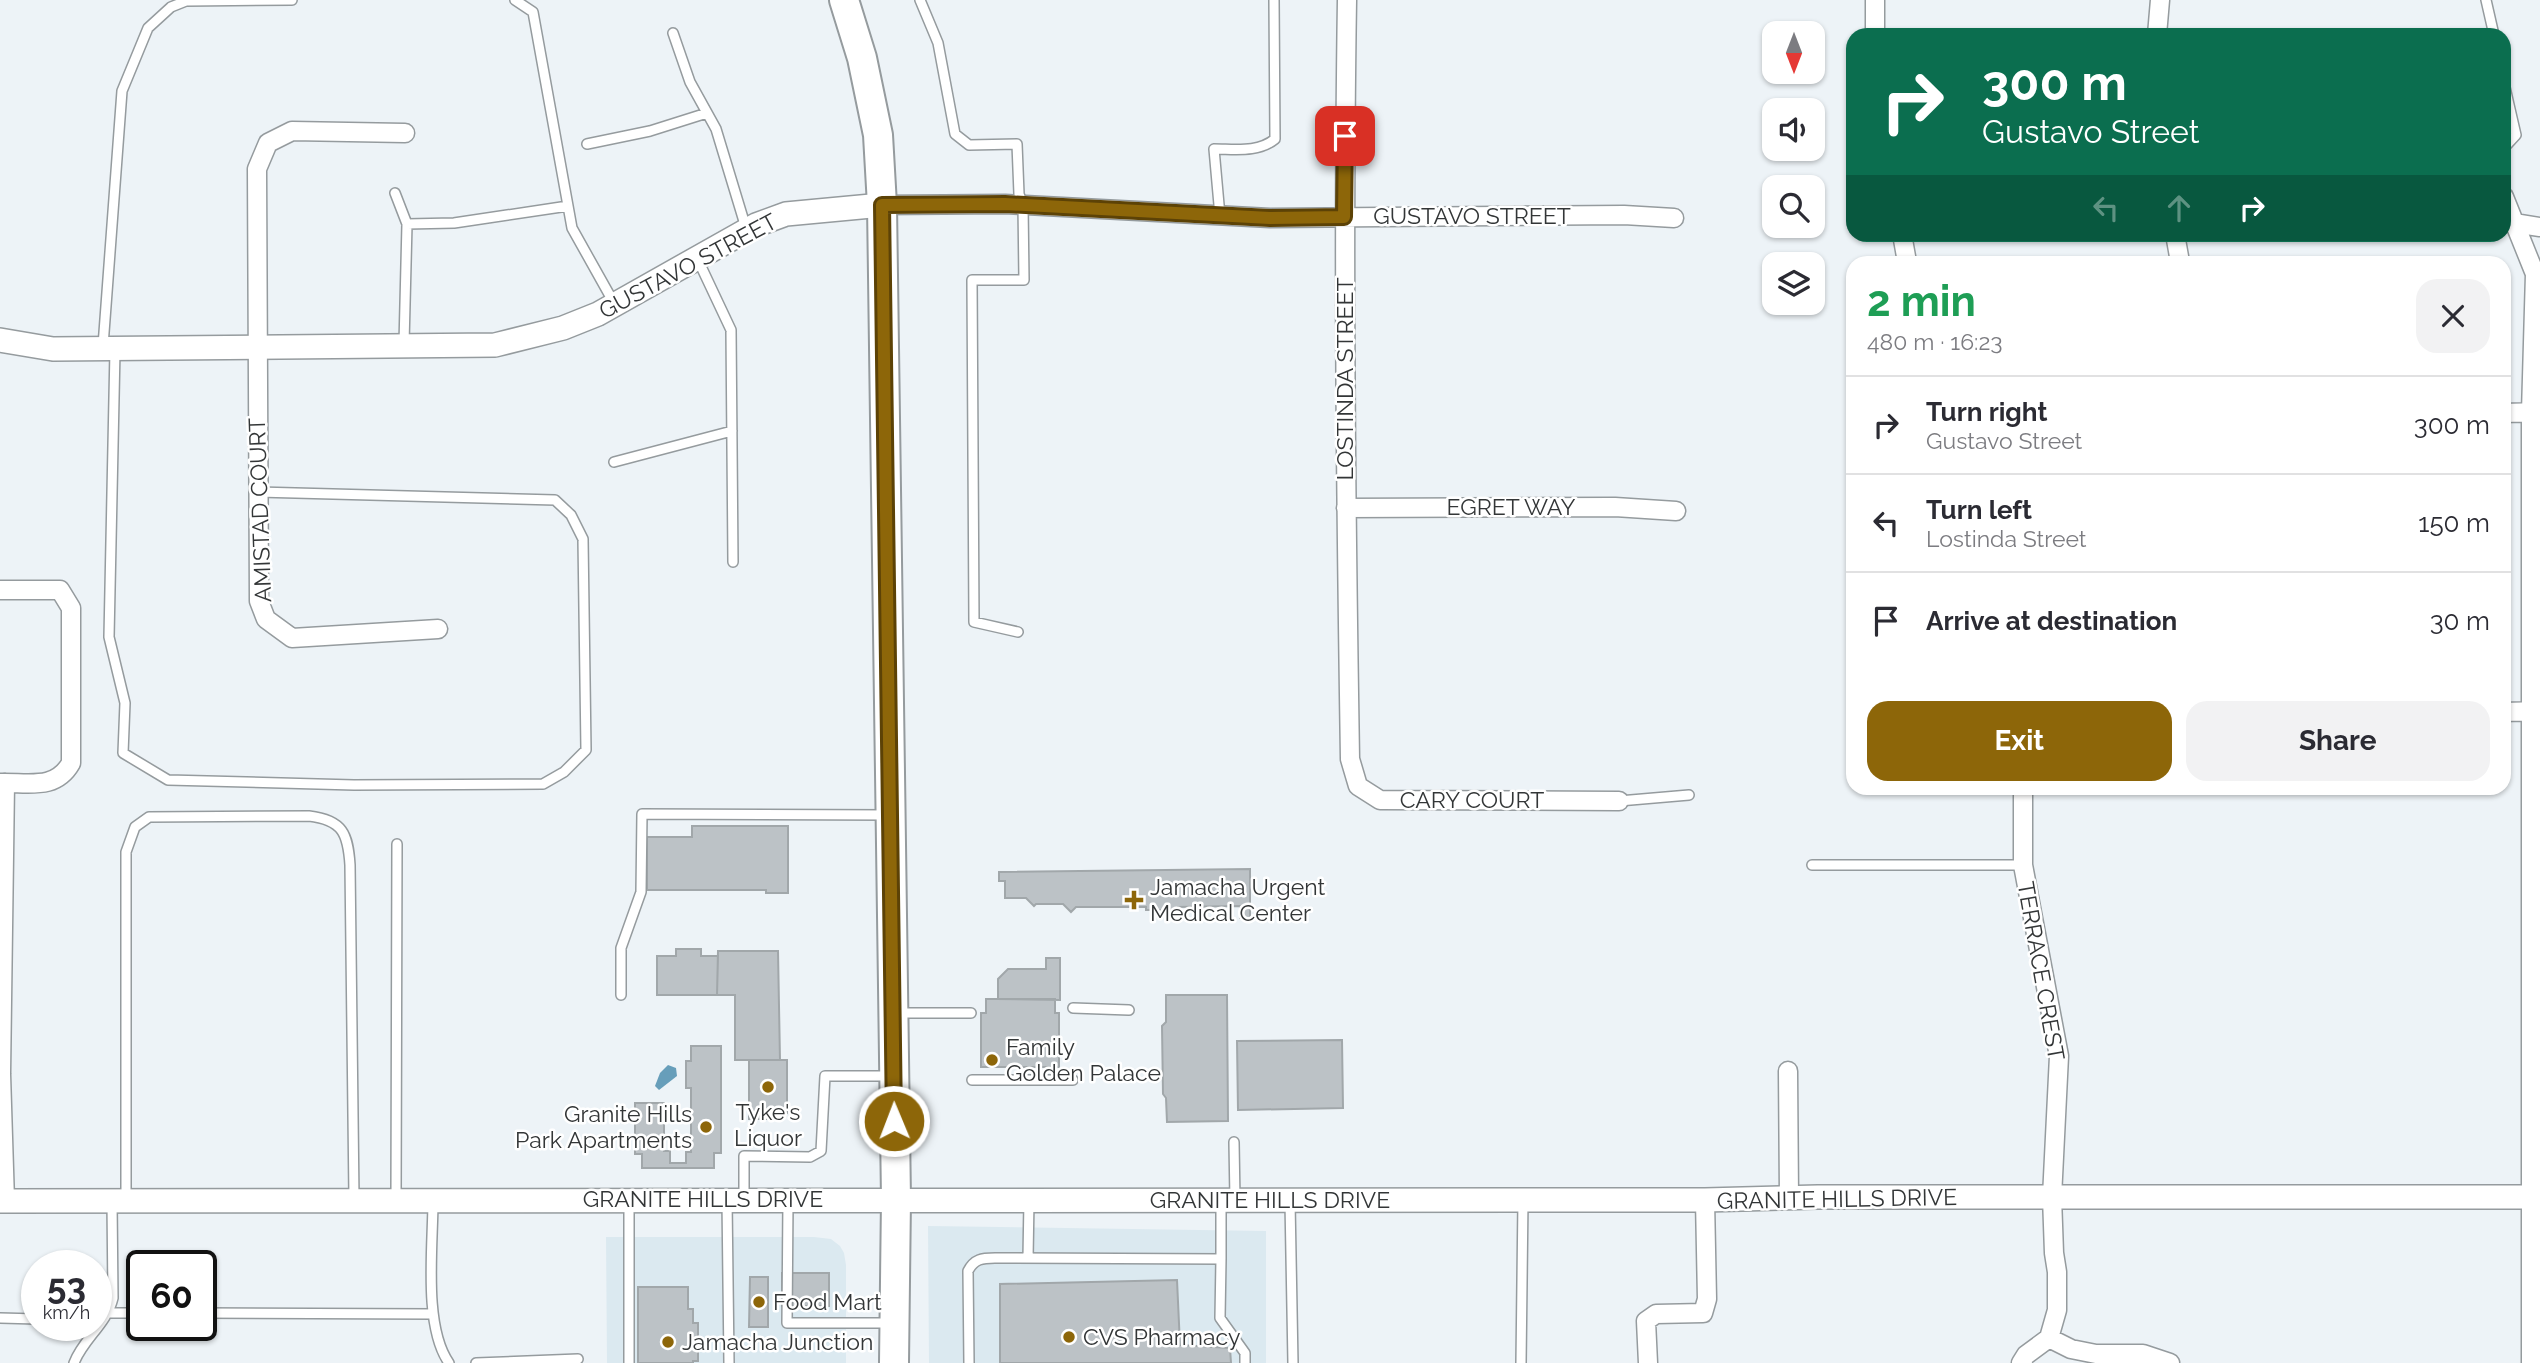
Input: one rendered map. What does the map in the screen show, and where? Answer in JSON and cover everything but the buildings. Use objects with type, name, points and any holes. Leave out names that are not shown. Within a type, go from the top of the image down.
[{"type":"main road","points":[[844,0],[862,58],[878,135],[882,205],[896,1199],[894,1363]]},
{"type":"street","name":"LOSTINDA STREET","points":[[1347,0],[1344,217],[1350,759]]},
{"type":"street","points":[[1875,0],[1875,28]]},
{"type":"street","points":[[2158,28],[2161,0]]},
{"type":"street","name":"AMISTAD COURT","points":[[405,133],[292,131],[268,143],[257,169],[259,601],[266,619],[292,638],[438,629]]},
{"type":"street","name":"GUSTAVO STREET","points":[[0,341],[53,349],[495,345],[563,328],[615,304],[746,230],[786,214],[882,205],[1023,205],[1270,218],[1624,215],[1674,218]]},
{"type":"street","points":[[2511,215],[2535,274],[2534,1353]]},
{"type":"street","points":[[2514,223],[2540,227]]},
{"type":"street","points":[[2511,413],[2535,412]]},
{"type":"street","name":"EGRET WAY","points":[[1346,508],[1615,507],[1676,511]]},
{"type":"street","points":[[0,590],[60,590],[71,608],[71,763],[64,775],[51,783],[3,783],[0,1074],[3,1201]]},
{"type":"street","points":[[2511,712],[2535,711]]},
{"type":"street","name":"CARY COURT","points":[[1350,759],[1359,786],[1380,800],[1619,801]]},
{"type":"street","name":"TERRACE CREST","points":[[2023,795],[2023,865],[2059,1056],[2052,1197],[2057,1310],[2049,1338]]},
{"type":"street","points":[[1788,1071],[1788,1198]]},
{"type":"street","name":"GRANITE HILLS DRIVE","points":[[3,1201],[2535,1197]]},
{"type":"street","points":[[1648,1363],[1646,1321],[1656,1314],[1703,1313],[1707,1299],[1705,1200]]},
{"type":"street","points":[[2021,1363],[2026,1355],[2049,1338],[2071,1349],[2096,1353],[2143,1354],[2170,1363]]},
{"type":"lane","points":[[258,492],[555,500],[572,515],[583,539],[586,750],[564,772],[543,784],[354,785],[167,780],[123,753],[125,703],[109,637],[109,349],[122,91],[148,28],[171,7],[186,1],[292,0]]},
{"type":"lane","points":[[515,0],[533,12],[572,228],[615,304]]},
{"type":"lane","points":[[920,0],[938,43],[954,134],[969,145],[1017,144],[1019,194],[1023,205],[1024,280],[972,280],[974,622],[1018,632]]},
{"type":"lane","points":[[1220,216],[1214,149],[1257,148],[1267,146],[1275,139],[1274,0]]},
{"type":"lane","points":[[2486,0],[2492,28]]},
{"type":"lane","points":[[673,33],[690,82],[716,129],[746,230]]},
{"type":"lane","points":[[587,144],[650,131],[707,113]]},
{"type":"lane","points":[[2511,113],[2516,135],[2511,140]]},
{"type":"lane","points":[[395,193],[407,224],[404,346]]},
{"type":"lane","points":[[407,224],[454,223],[568,206]]},
{"type":"lane","points":[[697,258],[732,330],[733,562]]},
{"type":"lane","points":[[614,462],[732,431]]},
{"type":"lane","points":[[1619,801],[1689,795]]},
{"type":"lane","points":[[621,995],[621,948],[641,892],[642,814],[890,815]]},
{"type":"lane","points":[[112,1300],[119,1200],[126,852],[135,827],[149,817],[309,816],[333,821],[341,828],[349,851],[354,1200]]},
{"type":"lane","points":[[396,1200],[397,844]]},
{"type":"lane","points":[[1812,865],[2023,865]]},
{"type":"lane","points":[[1073,1008],[1129,1010]]},
{"type":"lane","points":[[893,1013],[971,1013]]},
{"type":"lane","points":[[729,1363],[736,1199],[744,1156],[810,1157],[821,1151],[825,1076],[893,1076]]},
{"type":"lane","points":[[972,1080],[1073,1080]]},
{"type":"lane","points":[[1234,1142],[1221,1259],[1220,1318],[1245,1353],[1245,1363]]},
{"type":"lane","points":[[629,1199],[629,1363]]},
{"type":"lane","points":[[788,1199],[787,1323],[894,1323]]},
{"type":"lane","points":[[1028,1258],[1029,1199]]},
{"type":"lane","points":[[433,1200],[433,1314],[439,1346],[449,1363]]},
{"type":"lane","points":[[1290,1200],[1293,1363]]},
{"type":"lane","points":[[1521,1363],[1523,1200]]},
{"type":"lane","points":[[968,1363],[968,1271],[979,1259],[1221,1259]]},
{"type":"lane","points":[[217,1313],[433,1314]]},
{"type":"lane","points":[[0,1318],[21,1319]]},
{"type":"lane","points":[[74,1363],[78,1350],[85,1341]]},
{"type":"lane","points":[[476,1363],[578,1359]]},
{"type":"shaded area","points":[[928,1226],[1266,1231],[1266,1363],[929,1363]]},
{"type":"shaded area","points":[[606,1237],[831,1239],[840,1246],[846,1265],[846,1363],[607,1363]]},
{"type":"water","points":[[668,1065],[676,1068],[677,1076],[659,1090],[655,1086],[660,1073]]},
{"type":"place","name":"Jamacha Urgent Medical Center","points":[[1134,900]]},
{"type":"place","name":"Family Golden Palace","points":[[992,1060]]},
{"type":"place","name":"Tyke's Liquor","points":[[768,1087]]},
{"type":"place","name":"Granite Hills Park Apartments","points":[[706,1127]]},
{"type":"place","name":"Food Mart","points":[[759,1302]]},
{"type":"place","name":"CVS Pharmacy","points":[[1069,1337]]},
{"type":"place","name":"Jamacha Junction","points":[[668,1342]]},
{"type":"route","points":[[894,1121],[882,205],[1005,204],[1270,218],[1344,217],[1345,136]]}]
